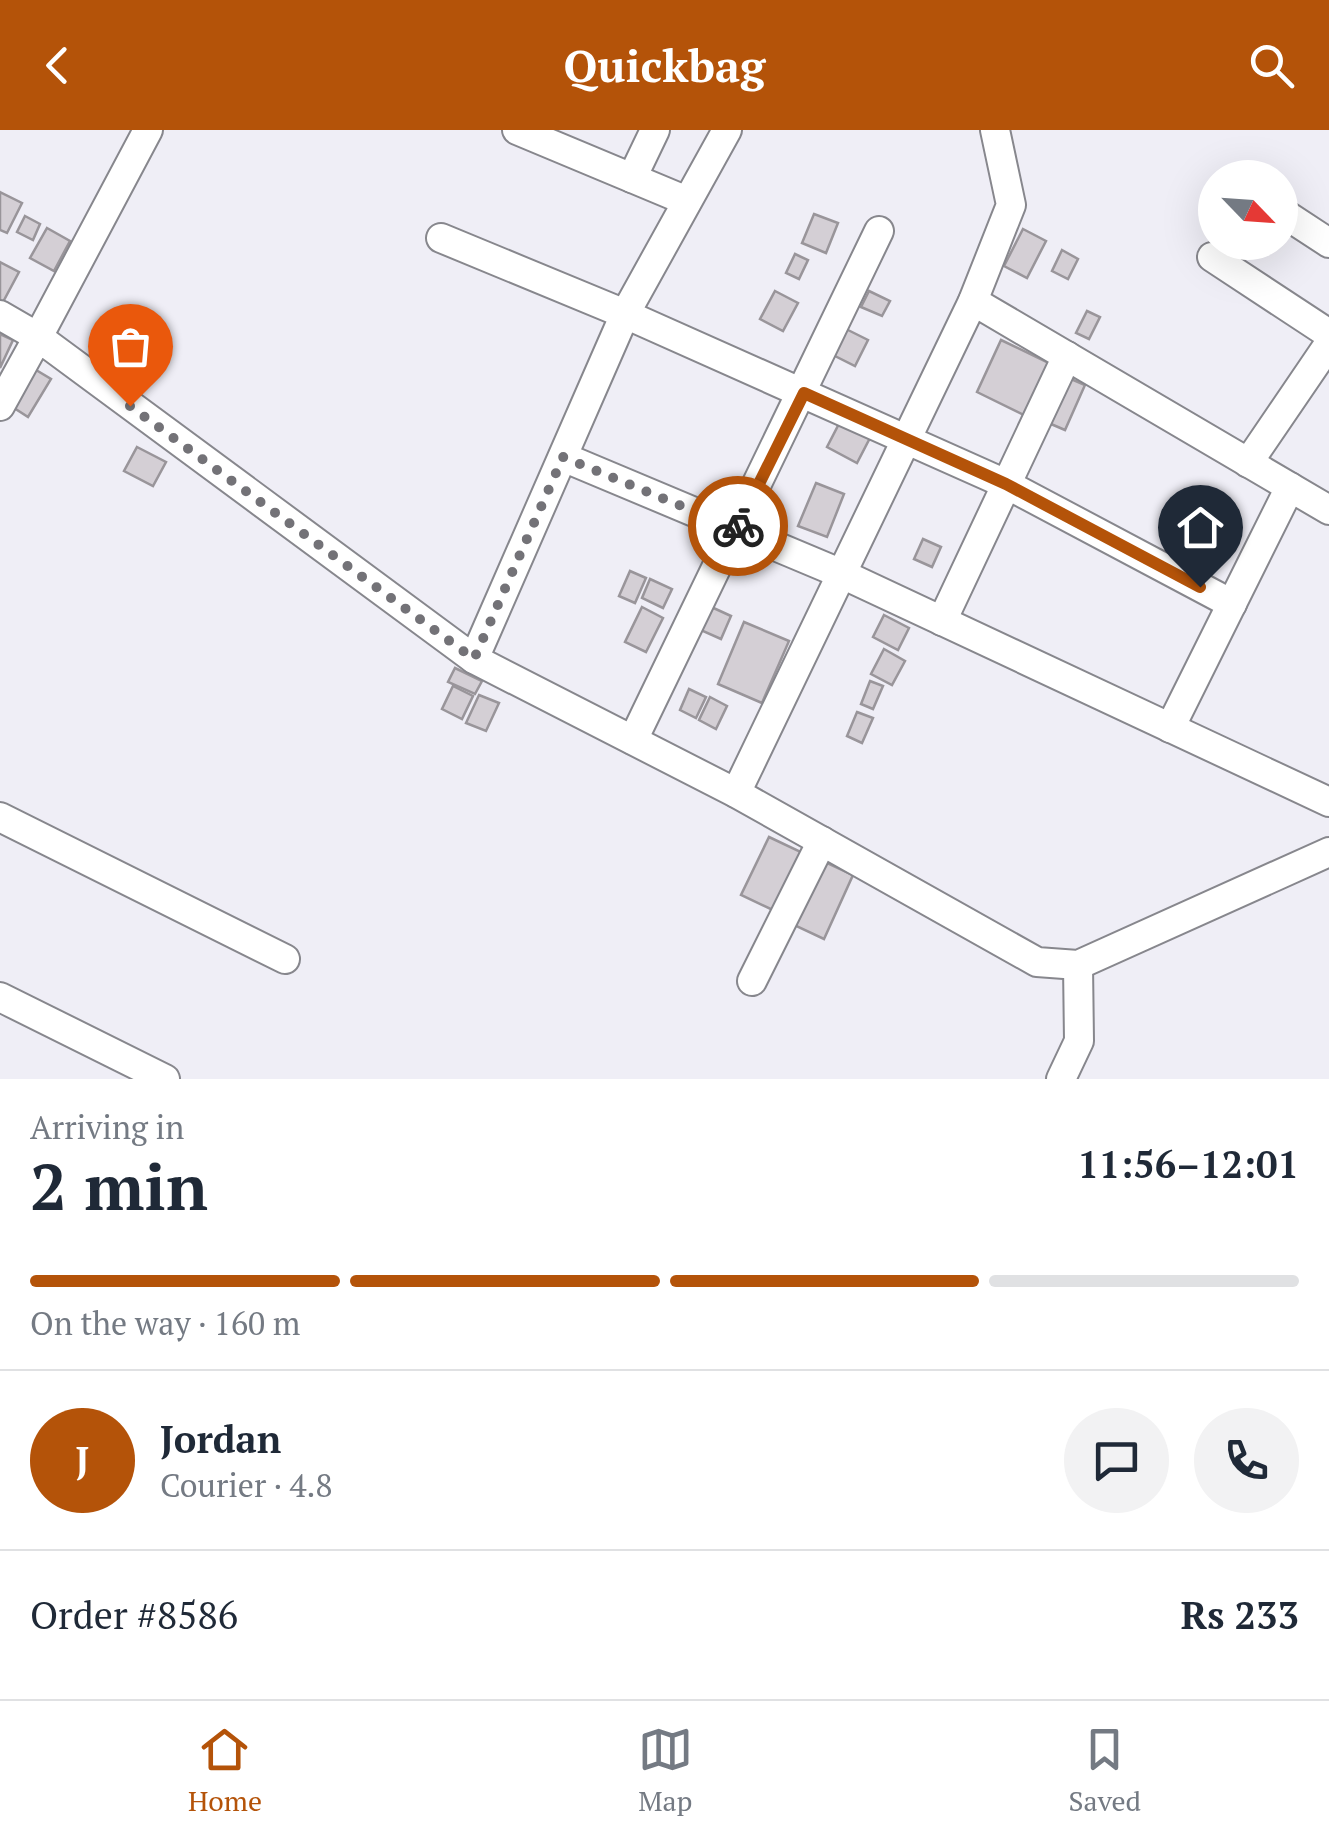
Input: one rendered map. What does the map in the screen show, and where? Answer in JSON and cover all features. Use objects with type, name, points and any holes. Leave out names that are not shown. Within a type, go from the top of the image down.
[{"type":"street","points":[[0,406],[148,130]]},
{"type":"street","points":[[516,130],[688,201]]},
{"type":"street","points":[[632,178],[655,130]]},
{"type":"street","points":[[474,659],[625,314],[727,130]]},
{"type":"street","points":[[736,793],[973,301],[1012,204],[995,130]]},
{"type":"street","points":[[1298,223],[1329,243]]},
{"type":"street","points":[[633,740],[879,232]]},
{"type":"street","points":[[441,238],[625,314],[1006,484],[1232,604]]},
{"type":"street","points":[[1217,260],[1329,334]]},
{"type":"street","points":[[973,301],[1329,510]]},
{"type":"street","points":[[0,316],[38,337],[474,659],[736,793],[1036,962],[1078,965],[1329,852]]},
{"type":"street","points":[[942,621],[1067,356]]},
{"type":"street","points":[[1248,463],[1324,362]]},
{"type":"street","points":[[563,457],[842,574],[1329,802]]},
{"type":"street","points":[[1170,728],[1290,487]]},
{"type":"street","points":[[0,817],[285,959]]},
{"type":"street","points":[[752,982],[822,842]]},
{"type":"street","points":[[1061,1079],[1078,1042],[1078,965]]},
{"type":"street","points":[[0,997],[165,1079]]},
{"type":"building","points":[[0,192],[22,203],[7,233],[0,230]]},
{"type":"building","points":[[814,214],[838,223],[826,253],[802,243]]},
{"type":"building","points":[[25,216],[40,224],[33,240],[17,232]]},
{"type":"building","points":[[47,228],[70,241],[54,271],[30,258]]},
{"type":"building","points":[[1023,229],[1046,241],[1027,278],[1004,266]]},
{"type":"building","points":[[1062,250],[1078,259],[1068,279],[1052,271]]},
{"type":"building","points":[[795,254],[808,260],[799,279],[786,273]]},
{"type":"building","points":[[0,262],[19,272],[3,302],[0,301]]},
{"type":"building","points":[[775,291],[798,303],[783,331],[760,319]]},
{"type":"building","points":[[869,291],[890,301],[882,316],[861,307]]},
{"type":"building","points":[[1087,311],[1100,317],[1089,339],[1076,333]]},
{"type":"building","points":[[846,329],[868,340],[855,366],[833,355]]},
{"type":"building","points":[[0,334],[13,340],[0,368]]},
{"type":"building","points":[[1001,340],[1049,363],[1024,415],[977,392]]},
{"type":"building","points":[[31,367],[51,379],[28,417],[8,404]]},
{"type":"building","points":[[1064,376],[1085,385],[1065,430],[1044,421]]},
{"type":"building","points":[[842,418],[872,434],[857,463],[827,447]]},
{"type":"building","points":[[137,447],[166,462],[153,486],[124,471]]},
{"type":"building","points":[[816,483],[844,494],[827,537],[798,526]]},
{"type":"building","points":[[923,539],[941,547],[932,567],[914,559]]},
{"type":"building","points":[[630,571],[646,578],[635,603],[619,596]]},
{"type":"building","points":[[650,579],[672,589],[663,608],[642,598]]},
{"type":"building","points":[[707,605],[731,616],[721,639],[696,628]]},
{"type":"building","points":[[642,607],[663,618],[646,652],[625,642]]},
{"type":"building","points":[[884,615],[909,628],[898,650],[873,637]]},
{"type":"building","points":[[744,622],[789,641],[762,703],[718,684]]},
{"type":"building","points":[[884,649],[905,661],[892,685],[871,674]]},
{"type":"building","points":[[455,668],[482,681],[475,694],[448,682]]},
{"type":"building","points":[[870,681],[883,686],[873,709],[861,704]]},
{"type":"building","points":[[453,686],[473,696],[462,719],[442,709]]},
{"type":"building","points":[[689,689],[706,697],[696,718],[680,710]]},
{"type":"building","points":[[479,695],[499,703],[486,731],[466,723]]},
{"type":"building","points":[[710,697],[727,706],[716,729],[699,720]]},
{"type":"building","points":[[857,712],[873,718],[862,743],[847,736]]},
{"type":"building","points":[[769,837],[803,853],[775,911],[741,895]]},
{"type":"building","points":[[823,861],[853,875],[824,939],[794,925]]},
{"type":"way so far","points":[[130,406],[284,523],[474,659],[563,457],[737,529],[738,526]]},
{"type":"route","points":[[738,526],[804,393],[1006,484],[1200,587]]}]
